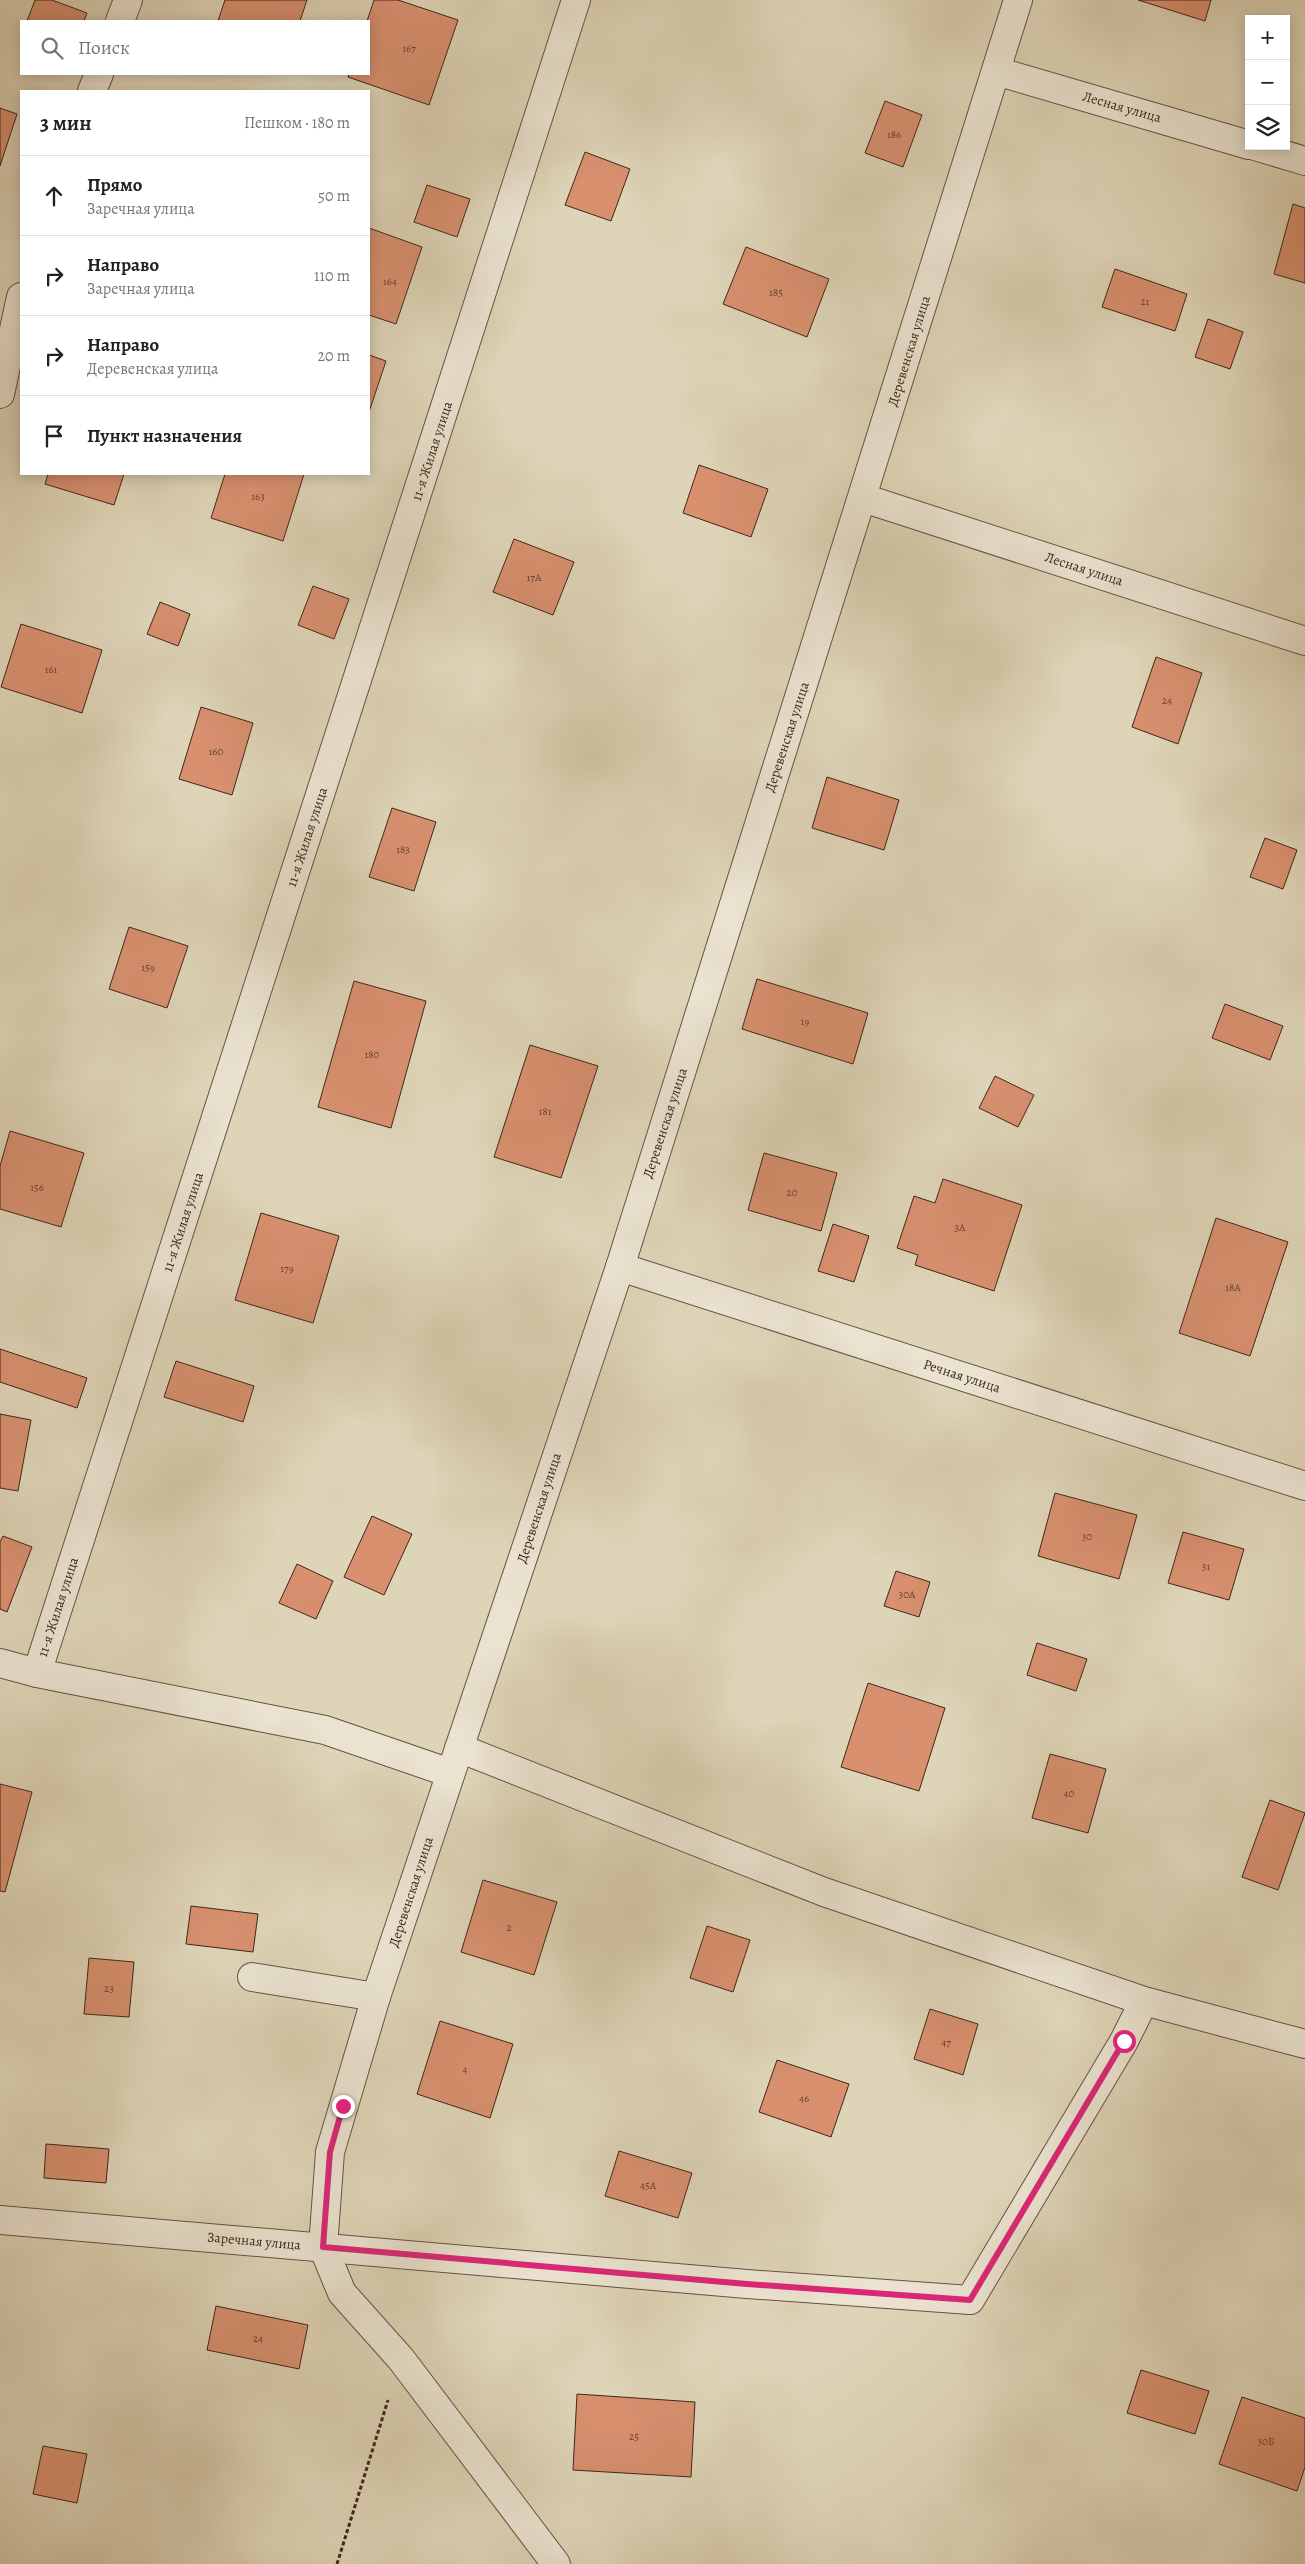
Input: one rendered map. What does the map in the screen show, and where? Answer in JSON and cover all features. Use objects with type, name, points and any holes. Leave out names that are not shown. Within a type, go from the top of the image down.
[{"type":"street","points":[[120,20],[128,0]]},
{"type":"street","name":"11-я Жилая улица","points":[[37,1673],[576,0]]},
{"type":"street","name":"Деревенская улица","points":[[323,2247],[330,2152],[376,1997],[620,1267],[1018,0]]},
{"type":"street","name":"Лесная улица","points":[[996,71],[1245,143]]},
{"type":"street","points":[[92,90],[99,75]]},
{"type":"street","points":[[1268,150],[1305,161]]},
{"type":"street","points":[[0,394],[20,302]]},
{"type":"street","name":"Лесная улица","points":[[863,498],[1305,641]]},
{"type":"street","name":"Речная улица","points":[[620,1267],[1305,1486]]},
{"type":"street","points":[[0,1663],[37,1673],[325,1730],[455,1760],[824,1892],[1144,2001],[1305,2044]]},
{"type":"street","points":[[252,1977],[376,1997]]},
{"type":"street","name":"Заречная улица","points":[[0,2220],[747,2284],[970,2300],[1124,2041],[1144,2001]]},
{"type":"street","points":[[323,2247],[342,2294],[401,2359],[556,2564]]},
{"type":"path","points":[[337,2564],[401,2359]]},
{"type":"building","points":[[35,0],[52,0],[87,13],[84,20],[27,20]]},
{"type":"building","points":[[225,0],[307,0],[300,20],[218,20]]},
{"type":"building","points":[[374,0],[398,0],[458,20],[429,105],[348,77],[349,75],[370,75],[370,20],[367,20]]},
{"type":"building","points":[[1138,0],[1211,0],[1205,21]]},
{"type":"building","points":[[885,101],[922,115],[903,167],[865,153]]},
{"type":"building","points":[[0,108],[17,114],[0,166]]},
{"type":"building","points":[[585,152],[630,169],[611,221],[565,205]]},
{"type":"building","points":[[427,185],[470,199],[457,237],[414,222]]},
{"type":"building","points":[[1293,204],[1305,208],[1305,283],[1274,274]]},
{"type":"building","points":[[370,228],[422,247],[396,324],[370,315]]},
{"type":"building","points":[[746,247],[829,279],[807,337],[723,304]]},
{"type":"building","points":[[1115,269],[1187,294],[1175,331],[1102,307]]},
{"type":"building","points":[[1208,319],[1243,332],[1230,369],[1195,357]]},
{"type":"building","points":[[370,355],[386,361],[370,409]]},
{"type":"building","points":[[699,465],[768,489],[751,537],[683,513]]},
{"type":"building","points":[[48,475],[124,475],[114,505],[45,484]]},
{"type":"building","points":[[225,475],[304,475],[283,541],[211,518]]},
{"type":"building","points":[[514,539],[574,562],[553,615],[493,592]]},
{"type":"building","points":[[313,586],[349,599],[334,639],[298,625]]},
{"type":"building","points":[[160,602],[190,614],[178,646],[147,634]]},
{"type":"building","points":[[21,624],[102,650],[82,713],[1,687]]},
{"type":"building","points":[[1156,657],[1202,673],[1178,744],[1132,727]]},
{"type":"building","points":[[201,707],[253,723],[232,795],[179,779]]},
{"type":"building","points":[[827,777],[899,800],[884,850],[812,828]]},
{"type":"building","points":[[392,808],[436,822],[414,891],[369,877]]},
{"type":"building","points":[[1265,838],[1297,850],[1283,889],[1250,877]]},
{"type":"building","points":[[129,927],[188,946],[167,1008],[109,989]]},
{"type":"building","points":[[757,979],[868,1013],[853,1064],[742,1029]]},
{"type":"building","points":[[354,981],[426,1001],[391,1128],[318,1107]]},
{"type":"building","points":[[1225,1004],[1283,1026],[1270,1060],[1212,1038]]},
{"type":"building","points":[[530,1045],[598,1066],[561,1178],[494,1157]]},
{"type":"building","points":[[995,1076],[1034,1095],[1018,1127],[979,1108]]},
{"type":"building","points":[[10,1131],[84,1153],[61,1227],[0,1209],[0,1166]]},
{"type":"building","points":[[764,1153],[837,1173],[821,1231],[748,1210]]},
{"type":"building","points":[[943,1179],[1022,1205],[994,1291],[915,1265],[918,1255],[897,1248],[914,1196],[935,1203]]},
{"type":"building","points":[[261,1213],[339,1236],[313,1323],[235,1300]]},
{"type":"building","points":[[1216,1218],[1288,1242],[1250,1356],[1179,1333]]},
{"type":"building","points":[[833,1224],[869,1236],[854,1282],[818,1271]]},
{"type":"building","points":[[0,1349],[87,1378],[77,1408],[0,1382]]},
{"type":"building","points":[[176,1361],[254,1386],[243,1422],[164,1397]]},
{"type":"building","points":[[0,1414],[31,1420],[18,1491],[0,1488]]},
{"type":"building","points":[[1055,1493],[1137,1515],[1119,1579],[1038,1556]]},
{"type":"building","points":[[372,1516],[412,1534],[384,1595],[344,1577]]},
{"type":"building","points":[[1183,1532],[1244,1549],[1229,1600],[1168,1583]]},
{"type":"building","points":[[3,1536],[32,1547],[7,1612],[0,1609],[0,1542]]},
{"type":"building","points":[[297,1564],[333,1581],[316,1619],[279,1603]]},
{"type":"building","points":[[896,1571],[930,1582],[919,1617],[884,1606]]},
{"type":"building","points":[[1037,1643],[1087,1659],[1076,1691],[1027,1675]]},
{"type":"building","points":[[868,1683],[945,1708],[919,1791],[841,1767]]},
{"type":"building","points":[[1050,1754],[1106,1769],[1088,1833],[1032,1818]]},
{"type":"building","points":[[0,1784],[32,1792],[5,1892],[0,1891]]},
{"type":"building","points":[[1270,1800],[1305,1813],[1278,1890],[1242,1877]]},
{"type":"building","points":[[483,1880],[557,1902],[534,1975],[461,1952]]},
{"type":"building","points":[[191,1906],[258,1914],[253,1952],[186,1944]]},
{"type":"building","points":[[707,1926],[750,1940],[733,1992],[690,1978]]},
{"type":"building","points":[[89,1958],[134,1962],[129,2017],[84,2014]]},
{"type":"building","points":[[930,2009],[978,2024],[963,2075],[914,2059]]},
{"type":"building","points":[[440,2021],[513,2044],[490,2118],[417,2094]]},
{"type":"building","points":[[777,2060],[849,2084],[831,2137],[759,2112]]},
{"type":"building","points":[[46,2144],[109,2149],[106,2183],[44,2178]]},
{"type":"building","points":[[619,2151],[692,2173],[678,2218],[605,2196]]},
{"type":"building","points":[[216,2306],[308,2325],[299,2369],[207,2350]]},
{"type":"building","points":[[1141,2370],[1209,2391],[1195,2434],[1127,2413]]},
{"type":"building","points":[[577,2394],[695,2402],[691,2477],[573,2470]]},
{"type":"building","points":[[1242,2397],[1305,2418],[1305,2467],[1297,2491],[1219,2464]]},
{"type":"building","points":[[43,2446],[87,2454],[77,2503],[33,2494]]},
{"type":"route","points":[[343,2106],[330,2152],[323,2247],[747,2284],[970,2300],[1124,2041]]}]
